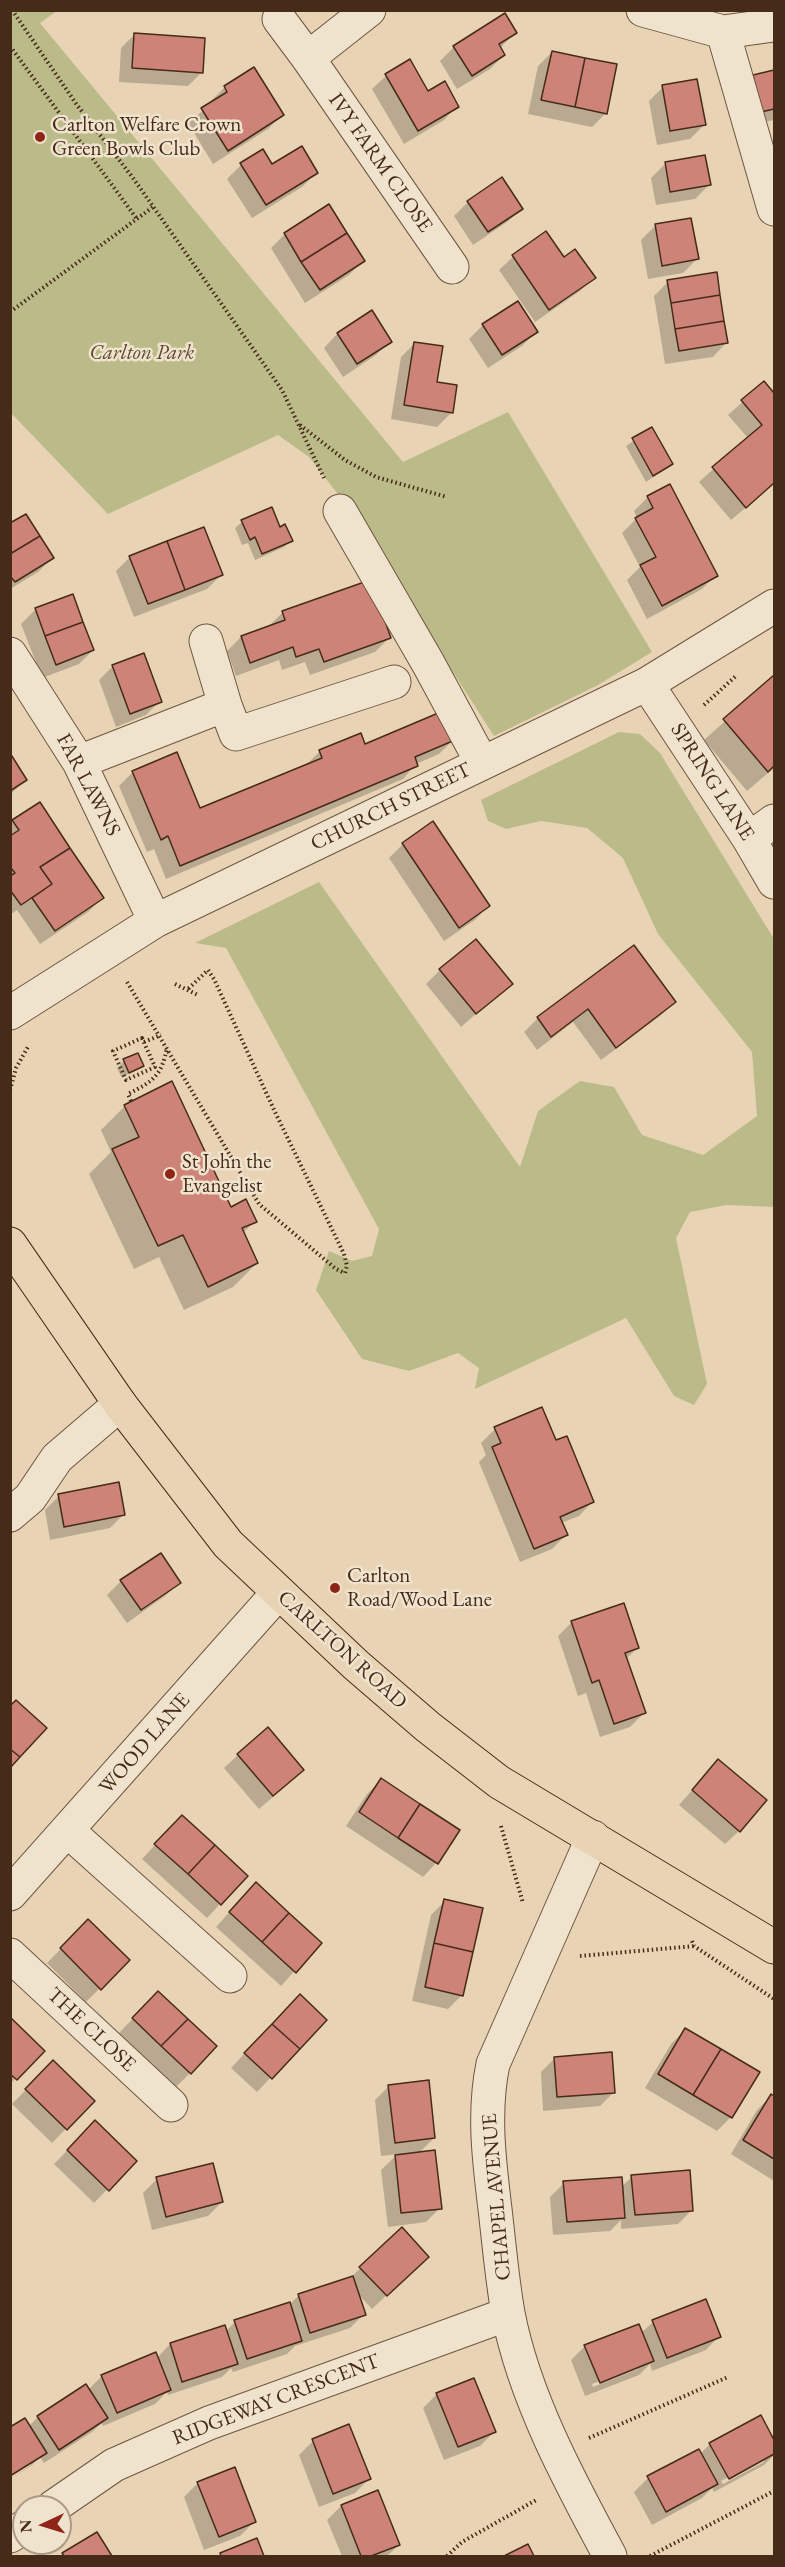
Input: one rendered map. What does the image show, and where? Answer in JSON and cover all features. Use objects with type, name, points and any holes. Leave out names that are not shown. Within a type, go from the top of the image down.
[{"type":"main road","name":"CARLTON ROAD","points":[[10,1244],[120,1404],[228,1544],[278,1593],[428,1727],[486,1771],[774,1947]]},
{"type":"street","points":[[308,58],[369,10]]},
{"type":"street","points":[[643,10],[723,32],[774,26]]},
{"type":"street","name":"IVY FARM CLOSE","points":[[279,20],[308,58],[452,267]]},
{"type":"street","points":[[723,32],[774,209]]},
{"type":"street","points":[[340,511],[428,663],[482,763]]},
{"type":"street","name":"CHURCH STREET","points":[[10,1013],[155,921],[647,684],[774,606]]},
{"type":"street","points":[[206,641],[236,734],[394,682]]},
{"type":"street","name":"FAR LAWNS","points":[[10,654],[79,762],[155,921]]},
{"type":"street","name":"SPRING LANE","points":[[647,684],[762,830],[774,882]]},
{"type":"street","points":[[79,762],[225,705]]},
{"type":"street","points":[[10,1515],[30,1497],[57,1458],[120,1404]]},
{"type":"street","name":"WOOD LANE","points":[[10,1894],[69,1832],[278,1593]]},
{"type":"street","points":[[69,1832],[230,1976]]},
{"type":"street","name":"CHAPEL AVENUE","points":[[593,1837],[493,2064],[488,2089],[488,2152],[508,2314],[532,2395],[571,2482],[610,2556]]},
{"type":"street","name":"THE CLOSE","points":[[10,1955],[171,2105]]},
{"type":"street","name":"RIDGEWAY CRESCENT","points":[[70,2495],[114,2465],[209,2422],[508,2314]]},
{"type":"path","points":[[12,10],[77,105],[153,207],[282,390],[340,511]]},
{"type":"path","points":[[10,19],[15,15]]},
{"type":"path","points":[[10,46],[137,219]]},
{"type":"path","points":[[10,312],[153,207]]},
{"type":"path","points":[[298,424],[345,460],[376,477],[447,497]]},
{"type":"path","points":[[105,953],[133,989],[259,1204],[336,1269],[345,1274],[348,1266],[344,1254],[208,970],[187,990]]},
{"type":"path","points":[[175,984],[198,995]]},
{"type":"path","points":[[144,1042],[161,1035]]},
{"type":"path","points":[[142,1038],[144,1042],[155,1066],[126,1080],[113,1051],[142,1038]]},
{"type":"path","points":[[130,1101],[128,1094],[151,1081],[162,1069],[167,1046]]},
{"type":"path","points":[[486,1771],[523,1905]]},
{"type":"path","points":[[539,1960],[706,1945]]},
{"type":"path","points":[[557,2450],[728,2377]]},
{"type":"path","points":[[447,2556],[462,2542],[571,2482]]},
{"type":"path","points":[[650,2556],[774,2491]]},
{"type":"green space","name":"Carlton Park","points":[[11,11],[57,11],[40,23],[403,462],[508,412],[652,652],[598,685],[494,736],[344,502],[309,457],[278,435],[108,514],[11,413]]},
{"type":"green space","points":[[619,732],[640,734],[660,753],[774,939],[774,1207],[727,1205],[690,1212],[676,1238],[707,1384],[694,1405],[674,1396],[626,1318],[475,1389],[479,1368],[458,1353],[409,1371],[362,1359],[316,1290],[329,1251],[352,1261],[372,1256],[379,1229],[226,948],[195,943],[319,882],[520,1167],[538,1111],[580,1081],[614,1087],[642,1135],[703,1155],[757,1116],[752,1052],[658,934],[623,858],[587,828],[541,821],[506,829],[488,821],[481,800]]},
{"type":"building","points":[[505,13],[517,33],[499,44],[505,55],[472,76],[453,46]]},
{"type":"building","points":[[134,33],[205,38],[203,73],[132,68]]},
{"type":"building","points":[[552,51],[585,58],[575,107],[541,100]]},
{"type":"building","points":[[585,58],[617,64],[607,114],[575,107]]},
{"type":"building","points":[[410,59],[428,91],[445,81],[459,107],[418,131],[385,74]]},
{"type":"building","points":[[254,67],[284,115],[228,151],[201,108],[227,92],[224,86]]},
{"type":"building","points":[[774,70],[774,109],[761,112],[753,75]]},
{"type":"building","points":[[697,79],[706,125],[670,131],[662,85]]},
{"type":"building","points":[[302,146],[318,173],[266,205],[240,163],[263,149],[272,164]]},
{"type":"building","points":[[705,155],[711,185],[670,192],[665,162]]},
{"type":"building","points":[[502,177],[523,209],[488,232],[467,201]]},
{"type":"building","points":[[329,204],[347,233],[301,262],[284,233]]},
{"type":"building","points":[[691,218],[699,259],[662,266],[655,224]]},
{"type":"building","points":[[546,231],[564,257],[575,249],[596,278],[549,310],[512,255]]},
{"type":"building","points":[[347,233],[365,261],[320,290],[301,262]]},
{"type":"building","points":[[717,272],[720,295],[671,303],[667,280]]},
{"type":"building","points":[[720,295],[724,321],[675,329],[671,303]]},
{"type":"building","points":[[518,301],[538,332],[502,355],[482,324]]},
{"type":"building","points":[[372,310],[392,342],[357,364],[337,333]]},
{"type":"building","points":[[724,321],[728,343],[679,351],[675,329]]},
{"type":"building","points":[[414,342],[443,346],[437,382],[457,385],[453,413],[404,405]]},
{"type":"building","points":[[764,381],[774,393],[774,483],[746,508],[712,467],[762,425],[741,400]]},
{"type":"building","points":[[652,427],[673,464],[653,476],[632,438]]},
{"type":"building","points":[[670,484],[718,576],[662,606],[640,565],[656,557],[635,518],[653,508],[647,496]]},
{"type":"building","points":[[272,507],[280,527],[285,524],[293,541],[262,554],[255,537],[250,540],[241,520]]},
{"type":"building","points":[[26,514],[40,536],[10,554],[10,523]]},
{"type":"building","points":[[204,527],[223,575],[185,590],[167,541]]},
{"type":"building","points":[[40,536],[54,558],[15,582],[10,576],[10,554]]},
{"type":"building","points":[[167,541],[185,590],[148,604],[129,556]]},
{"type":"building","points":[[370,580],[391,638],[324,662],[319,649],[296,657],[293,647],[250,663],[241,636],[285,620],[282,611]]},
{"type":"building","points":[[73,594],[83,622],[45,636],[35,608]]},
{"type":"building","points":[[83,622],[94,650],[56,665],[45,636]]},
{"type":"building","points":[[144,653],[162,702],[130,714],[112,665]]},
{"type":"building","points":[[774,675],[774,766],[768,772],[723,719]]},
{"type":"building","points":[[443,711],[455,740],[415,757],[418,766],[180,866],[168,836],[161,840],[132,771],[177,752],[200,808],[322,758],[319,750],[361,733],[365,744]]},
{"type":"building","points":[[10,753],[27,780],[10,791]]},
{"type":"building","points":[[40,802],[70,848],[40,867],[52,884],[21,905],[10,890],[10,876],[15,873],[10,867],[10,836],[19,830],[12,820]]},
{"type":"building","points":[[433,821],[490,906],[459,928],[402,843]]},
{"type":"building","points":[[70,848],[104,898],[55,931],[32,898],[52,884],[40,867]]},
{"type":"building","points":[[476,939],[513,984],[476,1014],[439,969]]},
{"type":"building","points":[[634,945],[676,1002],[616,1048],[588,1009],[551,1037],[537,1017]]},
{"type":"building","points":[[138,1053],[144,1066],[129,1073],[123,1059]]},
{"type":"building","name":"St John the Evangelist","points":[[172,1081],[231,1207],[246,1199],[257,1222],[242,1228],[258,1263],[208,1287],[183,1235],[158,1246],[112,1149],[139,1137],[124,1105]]},
{"type":"building","points":[[542,1407],[556,1440],[567,1436],[594,1502],[560,1517],[568,1535],[534,1549],[492,1447],[501,1443],[494,1427]]},
{"type":"building","points":[[119,1482],[125,1515],[64,1527],[58,1494]]},
{"type":"building","points":[[161,1553],[181,1583],[141,1610],[120,1580]]},
{"type":"building","points":[[624,1603],[639,1648],[625,1653],[646,1713],[614,1724],[599,1680],[592,1683],[571,1621]]},
{"type":"building","points":[[16,1700],[47,1728],[20,1757],[10,1749],[10,1706]]},
{"type":"building","points":[[268,1727],[304,1770],[273,1796],[237,1754]]},
{"type":"building","points":[[10,1749],[20,1757],[10,1768]]},
{"type":"building","points":[[718,1759],[767,1800],[740,1832],[692,1790]]},
{"type":"building","points":[[381,1778],[420,1804],[398,1838],[359,1812]]},
{"type":"building","points":[[420,1804],[460,1830],[438,1864],[398,1838]]},
{"type":"building","points":[[182,1815],[215,1845],[188,1874],[154,1844]]},
{"type":"building","points":[[215,1845],[248,1876],[221,1905],[188,1874]]},
{"type":"building","points":[[256,1882],[289,1913],[262,1942],[229,1912]]},
{"type":"building","points":[[444,1899],[483,1908],[473,1952],[434,1943]]},
{"type":"building","points":[[289,1913],[322,1943],[296,1973],[262,1942]]},
{"type":"building","points":[[88,1919],[130,1960],[101,1990],[60,1948]]},
{"type":"building","points":[[434,1943],[473,1952],[463,1996],[425,1987]]},
{"type":"building","points":[[158,1991],[188,2019],[161,2046],[132,2018]]},
{"type":"building","points":[[300,1994],[327,2020],[300,2049],[272,2024]]},
{"type":"building","points":[[10,2017],[45,2051],[17,2080],[10,2074]]},
{"type":"building","points":[[188,2019],[217,2046],[191,2074],[161,2046]]},
{"type":"building","points":[[272,2024],[300,2049],[272,2079],[244,2053]]},
{"type":"building","points":[[685,2028],[721,2049],[693,2095],[658,2074]]},
{"type":"building","points":[[721,2049],[760,2072],[732,2118],[693,2095]]},
{"type":"building","points":[[612,2052],[615,2093],[557,2097],[554,2057]]},
{"type":"building","points":[[53,2060],[95,2101],[67,2130],[25,2089]]},
{"type":"building","points":[[429,2080],[435,2138],[395,2143],[388,2085]]},
{"type":"building","points":[[771,2094],[774,2096],[774,2159],[743,2140]]},
{"type":"building","points":[[95,2120],[137,2161],[109,2191],[67,2150]]},
{"type":"building","points":[[435,2150],[442,2209],[401,2213],[395,2155]]},
{"type":"building","points":[[213,2163],[223,2202],[166,2217],[156,2177]]},
{"type":"building","points":[[690,2170],[693,2211],[635,2215],[631,2175]]},
{"type":"building","points":[[622,2177],[625,2218],[567,2222],[563,2181]]},
{"type":"building","points":[[402,2227],[429,2257],[387,2296],[359,2267]]},
{"type":"building","points":[[353,2276],[366,2315],[310,2333],[298,2294]]},
{"type":"building","points":[[706,2299],[721,2337],[667,2358],[652,2320]]},
{"type":"building","points":[[290,2302],[302,2341],[247,2359],[234,2320]]},
{"type":"building","points":[[639,2324],[654,2361],[600,2383],[584,2345]]},
{"type":"building","points":[[225,2325],[238,2364],[182,2382],[170,2343]]},
{"type":"building","points":[[156,2352],[171,2390],[117,2413],[101,2375]]},
{"type":"building","points":[[474,2378],[496,2432],[458,2447],[436,2393]]},
{"type":"building","points":[[86,2384],[108,2418],[59,2450],[37,2416]]},
{"type":"building","points":[[761,2415],[774,2440],[774,2454],[729,2479],[709,2443]]},
{"type":"building","points":[[25,2418],[47,2453],[10,2476],[10,2427]]},
{"type":"building","points":[[349,2424],[371,2479],[333,2494],[312,2439]]},
{"type":"building","points":[[699,2449],[718,2484],[666,2512],[647,2476]]},
{"type":"building","points":[[235,2467],[256,2522],[219,2537],[197,2482]]},
{"type":"building","points":[[378,2490],[400,2545],[371,2556],[361,2556],[341,2505]]},
{"type":"building","points":[[97,2532],[112,2556],[64,2556],[72,2555],[72,2547]]},
{"type":"building","points":[[257,2538],[264,2556],[221,2556],[220,2553]]},
{"type":"building","points":[[528,2544],[534,2556],[504,2556]]},
{"type":"place","name":"Carlton Welfare Crown Green Bowls Club","points":[[40,137]]},
{"type":"place","name":"St John the Evangelist","points":[[170,1174]]},
{"type":"place","name":"Carlton Road/Wood Lane","points":[[335,1588]]}]
